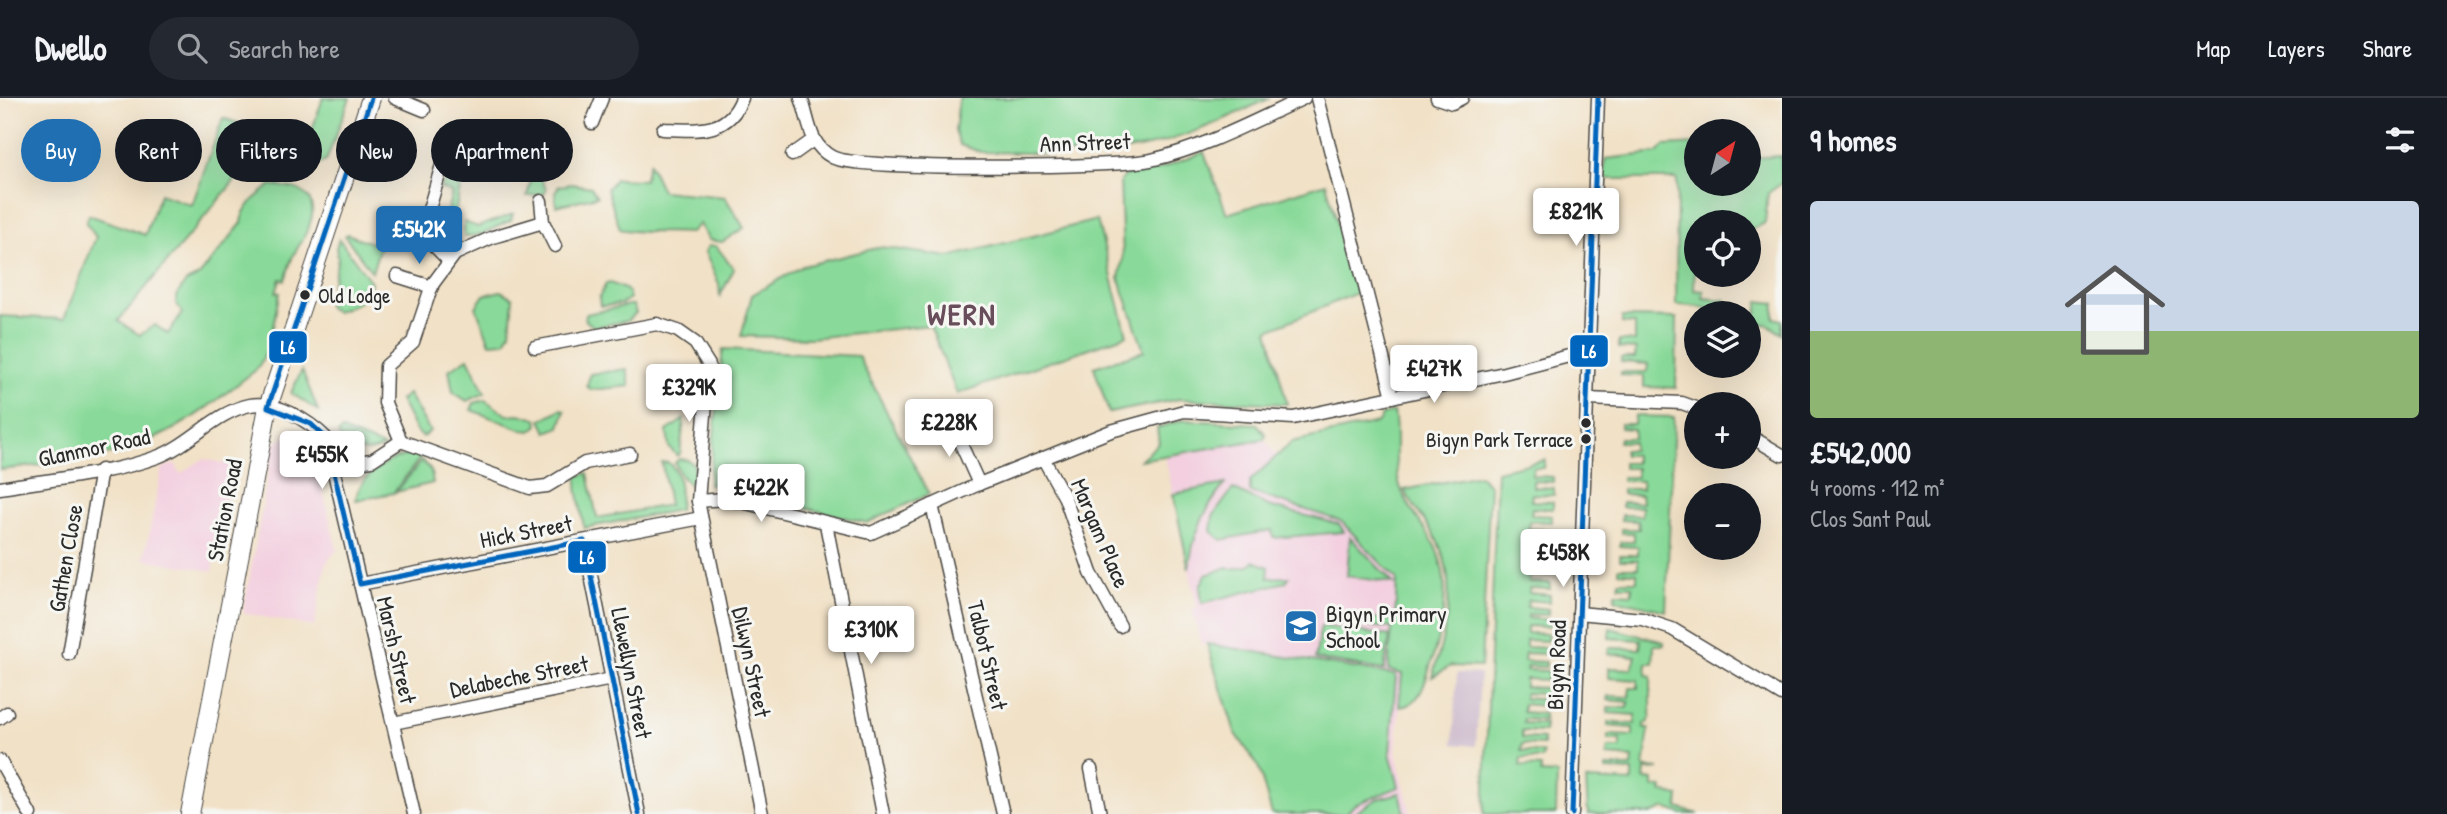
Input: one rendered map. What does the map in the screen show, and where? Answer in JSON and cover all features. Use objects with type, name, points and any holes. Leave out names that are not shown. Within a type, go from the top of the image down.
[{"type":"main road","name":"Station Road","points":[[190,814],[268,407],[374,99]]},
{"type":"street","points":[[395,98],[424,110]]},
{"type":"street","points":[[592,123],[602,98]]},
{"type":"street","points":[[663,129],[701,131],[726,122],[733,117],[742,98]]},
{"type":"street","points":[[792,155],[813,140],[801,98]]},
{"type":"street","name":"Ann Street","points":[[813,140],[833,158],[855,163],[957,166],[1126,164],[1151,160],[1211,141],[1304,98]]},
{"type":"street","points":[[1317,98],[1393,397]]},
{"type":"street","points":[[1437,98],[1452,103],[1462,98]]},
{"type":"street","name":"Bigyn Road","points":[[1572,814],[1598,98]]},
{"type":"street","points":[[436,182],[422,233],[449,261]]},
{"type":"street","points":[[541,201],[543,222],[555,246]]},
{"type":"street","points":[[543,222],[493,237],[455,254],[432,287],[413,342],[386,366],[385,403],[401,441],[530,488],[547,486],[585,463],[629,454]]},
{"type":"street","points":[[397,276],[432,287]]},
{"type":"street","name":"Dilwyn Street","points":[[535,347],[657,324],[678,331],[695,343],[709,365],[698,501],[762,814]]},
{"type":"street","points":[[698,501],[724,499],[872,533],[979,484],[1111,430],[1184,411],[1293,418],[1588,351]]},
{"type":"street","points":[[1587,399],[1684,404]]},
{"type":"street","name":"Glanmor Road","points":[[0,488],[158,457],[230,412],[252,404],[268,407]]},
{"type":"street","name":"Marsh Street","points":[[268,407],[312,424],[326,438],[414,814]]},
{"type":"street","points":[[950,420],[979,484]]},
{"type":"street","points":[[333,465],[372,460],[401,441]]},
{"type":"street","points":[[1761,443],[1782,455]]},
{"type":"street","name":"Margam Place","points":[[1042,458],[1065,498],[1091,573],[1120,625]]},
{"type":"street","name":"Gathen Close","points":[[69,654],[102,470]]},
{"type":"street","name":"Talbot Street","points":[[932,505],[1003,814]]},
{"type":"street","name":"Hick Street","points":[[360,584],[701,518]]},
{"type":"street","points":[[826,524],[883,814]]},
{"type":"street","name":"Llewellyn Street","points":[[584,541],[639,814]]},
{"type":"street","points":[[1579,613],[1642,619],[1672,629],[1782,695]]},
{"type":"street","name":"Delabeche Street","points":[[393,723],[612,679]]},
{"type":"street","points":[[0,761],[30,814]]},
{"type":"street","points":[[1091,769],[1100,814]]},
{"type":"shaded area","points":[[286,437],[301,437],[312,445],[337,550],[326,563],[314,627],[243,613],[273,448],[276,442]]},
{"type":"shaded area","name":"Bigyn Primary School","points":[[1264,439],[1277,456],[1250,481],[1330,500],[1411,580],[1396,752],[1411,814],[1272,814],[1258,766],[1235,732],[1207,644],[1201,644],[1192,609],[1197,607],[1165,457]]},
{"type":"shaded area","points":[[203,459],[234,465],[213,571],[144,559],[162,468],[175,463],[180,474]]},
{"type":"shaded area","points":[[1457,673],[1480,674],[1476,746],[1453,744]]},
{"type":"green space","points":[[323,98],[350,98],[342,119],[336,119],[336,135],[326,161],[322,163],[322,119],[316,119]]},
{"type":"green space","points":[[959,98],[1270,98],[1206,127],[1156,144],[1120,151],[1060,154],[981,152],[960,145],[955,131]]},
{"type":"green space","points":[[216,138],[216,182],[233,182],[118,321],[140,335],[155,325],[168,334],[182,313],[176,303],[176,296],[186,282],[199,276],[242,223],[244,212],[254,199],[271,185],[299,190],[307,196],[311,204],[311,221],[285,280],[280,279],[276,292],[280,293],[269,342],[256,370],[191,419],[148,441],[86,459],[0,470],[0,316],[64,319],[96,237],[86,223],[89,215],[145,235],[160,194],[192,205]]},
{"type":"green space","points":[[1684,145],[1684,196],[1761,196],[1761,157],[1781,156],[1782,183],[1768,193],[1765,223],[1761,225],[1761,210],[1684,210],[1684,287],[1704,291],[1703,298],[1726,301],[1684,301],[1684,305],[1676,305],[1677,179],[1604,179],[1605,159],[1658,153],[1664,146]]},
{"type":"green space","points":[[1204,152],[1227,214],[1326,183],[1357,293],[1268,330],[1287,404],[1179,399],[1109,413],[1094,367],[1144,351],[1119,278],[1123,259],[1120,181],[1126,175],[1157,170]]},
{"type":"green space","points":[[649,163],[662,191],[725,197],[744,228],[722,242],[709,240],[699,224],[690,233],[620,229],[607,189],[615,179],[644,180]]},
{"type":"green space","points":[[445,182],[461,182],[452,239],[442,241],[433,234],[432,219],[445,219],[452,193],[440,188]]},
{"type":"green space","points":[[530,182],[543,182],[546,189],[544,194],[527,196]]},
{"type":"green space","points":[[571,184],[591,187],[597,196],[556,206],[555,192],[559,186]]},
{"type":"green space","points":[[513,214],[511,220],[482,234],[464,237],[464,222],[478,227]]},
{"type":"green space","points":[[1097,220],[1127,335],[957,394],[930,325],[811,338],[741,336],[752,295],[803,266],[881,247],[949,257]]},
{"type":"green space","points":[[347,234],[380,246],[372,272],[345,236]]},
{"type":"green space","points":[[339,239],[371,282],[364,298],[336,312],[327,306],[338,259],[336,248]]},
{"type":"green space","points":[[708,246],[716,246],[734,269],[720,296],[719,284],[705,252]]},
{"type":"green space","points":[[606,284],[627,290],[630,298],[621,304],[600,306],[599,297]]},
{"type":"green space","points":[[501,291],[513,298],[510,332],[505,342],[490,343],[476,307],[484,295]]},
{"type":"green space","points":[[1761,301],[1775,303],[1774,318],[1782,320],[1782,334],[1769,325],[1761,323]]},
{"type":"green space","points":[[633,305],[636,313],[627,321],[594,327],[585,320],[586,314]]},
{"type":"green space","points":[[1622,317],[1677,318],[1676,388],[1644,387],[1644,376],[1621,375],[1621,372],[1647,372],[1648,364],[1621,362],[1621,358],[1635,358],[1636,349],[1619,348],[1619,341],[1635,341],[1635,324],[1622,323]]},
{"type":"green space","points":[[723,349],[858,356],[929,494],[867,523],[709,484]]},
{"type":"green space","points":[[468,358],[485,393],[467,401],[453,392],[449,370]]},
{"type":"green space","points":[[627,369],[630,386],[591,390],[587,386],[590,374]]},
{"type":"green space","points":[[302,370],[318,411],[291,393]]},
{"type":"green space","points":[[408,394],[430,431],[423,437],[416,431],[400,400]]},
{"type":"green space","points":[[485,400],[507,415],[519,414],[537,419],[538,425],[531,431],[523,430],[471,410],[474,403]]},
{"type":"green space","points":[[561,409],[565,411],[560,427],[547,432],[541,420]]},
{"type":"green space","points":[[1394,412],[1396,467],[1400,486],[1438,553],[1444,587],[1442,622],[1424,684],[1411,703],[1399,707],[1402,674],[1388,670],[1392,628],[1342,624],[1342,616],[1395,620],[1397,580],[1341,521],[1250,492],[1250,481],[1292,442],[1378,423],[1382,415]]},
{"type":"green space","points":[[1635,416],[1674,417],[1666,611],[1615,599],[1615,593],[1632,594],[1632,586],[1619,586],[1619,581],[1637,581],[1637,573],[1619,572],[1619,568],[1638,568],[1638,560],[1620,560],[1620,555],[1638,555],[1638,547],[1620,546],[1620,542],[1634,542],[1634,533],[1621,533],[1621,529],[1639,529],[1638,521],[1621,520],[1622,515],[1642,516],[1642,507],[1622,507],[1622,502],[1642,503],[1641,495],[1622,494],[1622,489],[1642,489],[1642,481],[1622,481],[1622,477],[1636,477],[1636,468],[1623,468],[1623,463],[1635,463],[1635,455],[1624,455],[1624,450],[1633,450],[1633,442],[1619,442],[1620,438],[1634,438],[1634,429],[1620,428],[1620,424],[1634,424]]},
{"type":"green space","points":[[684,419],[680,454],[677,456],[669,447],[667,431]]},
{"type":"green space","points":[[1183,420],[1257,424],[1266,435],[1264,439],[1140,460],[1159,443],[1157,428]]},
{"type":"green space","points":[[342,430],[384,447],[371,451],[352,448],[338,434]]},
{"type":"green space","points":[[416,454],[420,458],[393,493],[356,500],[363,482],[378,468],[397,458]]},
{"type":"green space","points":[[679,459],[688,460],[694,465],[694,475],[689,484],[681,476],[675,463]]},
{"type":"green space","points":[[422,460],[431,471],[433,483],[396,492]]},
{"type":"green space","points":[[1545,460],[1544,468],[1533,468],[1532,476],[1553,477],[1553,482],[1533,481],[1533,487],[1554,488],[1554,495],[1532,494],[1531,501],[1553,502],[1553,509],[1532,508],[1531,515],[1552,516],[1552,522],[1530,521],[1529,529],[1551,530],[1551,535],[1532,534],[1532,538],[1553,539],[1552,548],[1530,547],[1530,554],[1551,556],[1551,561],[1530,561],[1529,566],[1551,568],[1550,575],[1530,574],[1529,582],[1550,583],[1550,589],[1529,588],[1529,593],[1550,595],[1550,602],[1528,600],[1527,607],[1548,609],[1548,615],[1528,614],[1528,618],[1549,620],[1549,627],[1527,626],[1527,633],[1548,634],[1547,641],[1526,640],[1526,647],[1547,648],[1547,654],[1525,653],[1524,661],[1546,662],[1546,667],[1527,666],[1526,670],[1548,671],[1547,680],[1525,679],[1525,687],[1546,688],[1546,694],[1525,693],[1524,698],[1546,700],[1545,706],[1523,704],[1523,712],[1544,714],[1544,720],[1524,719],[1523,723],[1545,724],[1544,732],[1522,731],[1522,738],[1543,739],[1543,745],[1522,744],[1521,751],[1543,753],[1542,759],[1521,758],[1520,766],[1541,767],[1541,773],[1557,774],[1556,814],[1484,814],[1497,471]]},
{"type":"green space","points":[[667,462],[678,477],[679,510],[584,528],[577,487],[578,476],[588,473],[597,518],[669,505],[662,463]]},
{"type":"green space","points":[[1479,475],[1490,486],[1481,667],[1451,666],[1432,677],[1446,624],[1447,570],[1434,535],[1404,490]]},
{"type":"green space","points":[[1225,484],[1200,524],[1189,569],[1173,494]]},
{"type":"green space","points":[[1233,489],[1268,506],[1339,524],[1344,532],[1273,538],[1272,530],[1221,540],[1211,531],[1213,516]]},
{"type":"green space","points":[[1350,537],[1393,583],[1347,576]]},
{"type":"green space","points":[[1254,561],[1269,567],[1268,578],[1289,577],[1286,582],[1202,603],[1200,586],[1206,575],[1228,567],[1249,566]]},
{"type":"green space","points":[[1321,626],[1390,636],[1384,670],[1315,659]]},
{"type":"green space","points":[[1610,628],[1664,642],[1664,645],[1654,645],[1653,663],[1647,663],[1646,675],[1651,676],[1651,716],[1648,723],[1644,724],[1644,728],[1649,728],[1644,768],[1659,769],[1645,770],[1644,779],[1653,780],[1653,787],[1662,788],[1661,792],[1679,796],[1678,808],[1699,814],[1682,814],[1665,808],[1651,814],[1588,814],[1586,780],[1632,782],[1632,771],[1606,770],[1606,767],[1632,767],[1633,758],[1607,756],[1608,748],[1620,748],[1620,740],[1608,740],[1608,735],[1633,736],[1633,728],[1608,726],[1608,722],[1635,724],[1636,715],[1608,713],[1608,707],[1628,708],[1629,702],[1608,700],[1609,696],[1629,697],[1630,688],[1638,688],[1638,680],[1609,678],[1609,668],[1632,669],[1636,656],[1608,654],[1609,648],[1640,649],[1641,640],[1609,638]]},
{"type":"green space","points":[[1207,644],[1396,675],[1390,753],[1399,787],[1354,805],[1346,814],[1272,814],[1258,766],[1235,732]]},
{"type":"green space","points":[[1400,793],[1405,814],[1353,814],[1377,799]]},
{"type":"transit line","name":"L6","points":[[371,98],[268,407],[311,424],[326,438],[360,584],[584,541],[639,814]]},
{"type":"transit line","name":"L6","points":[[1572,814],[1598,98]]},
{"type":"place","name":"Old Lodge","points":[[305,295]]},
{"type":"place","name":"Bigyn Park Terrace","points":[[1586,439]]},
{"type":"place","name":"Bigyn Primary School","points":[[1301,626]]},
{"type":"district","name":"WERN","points":[[962,314]]}]
